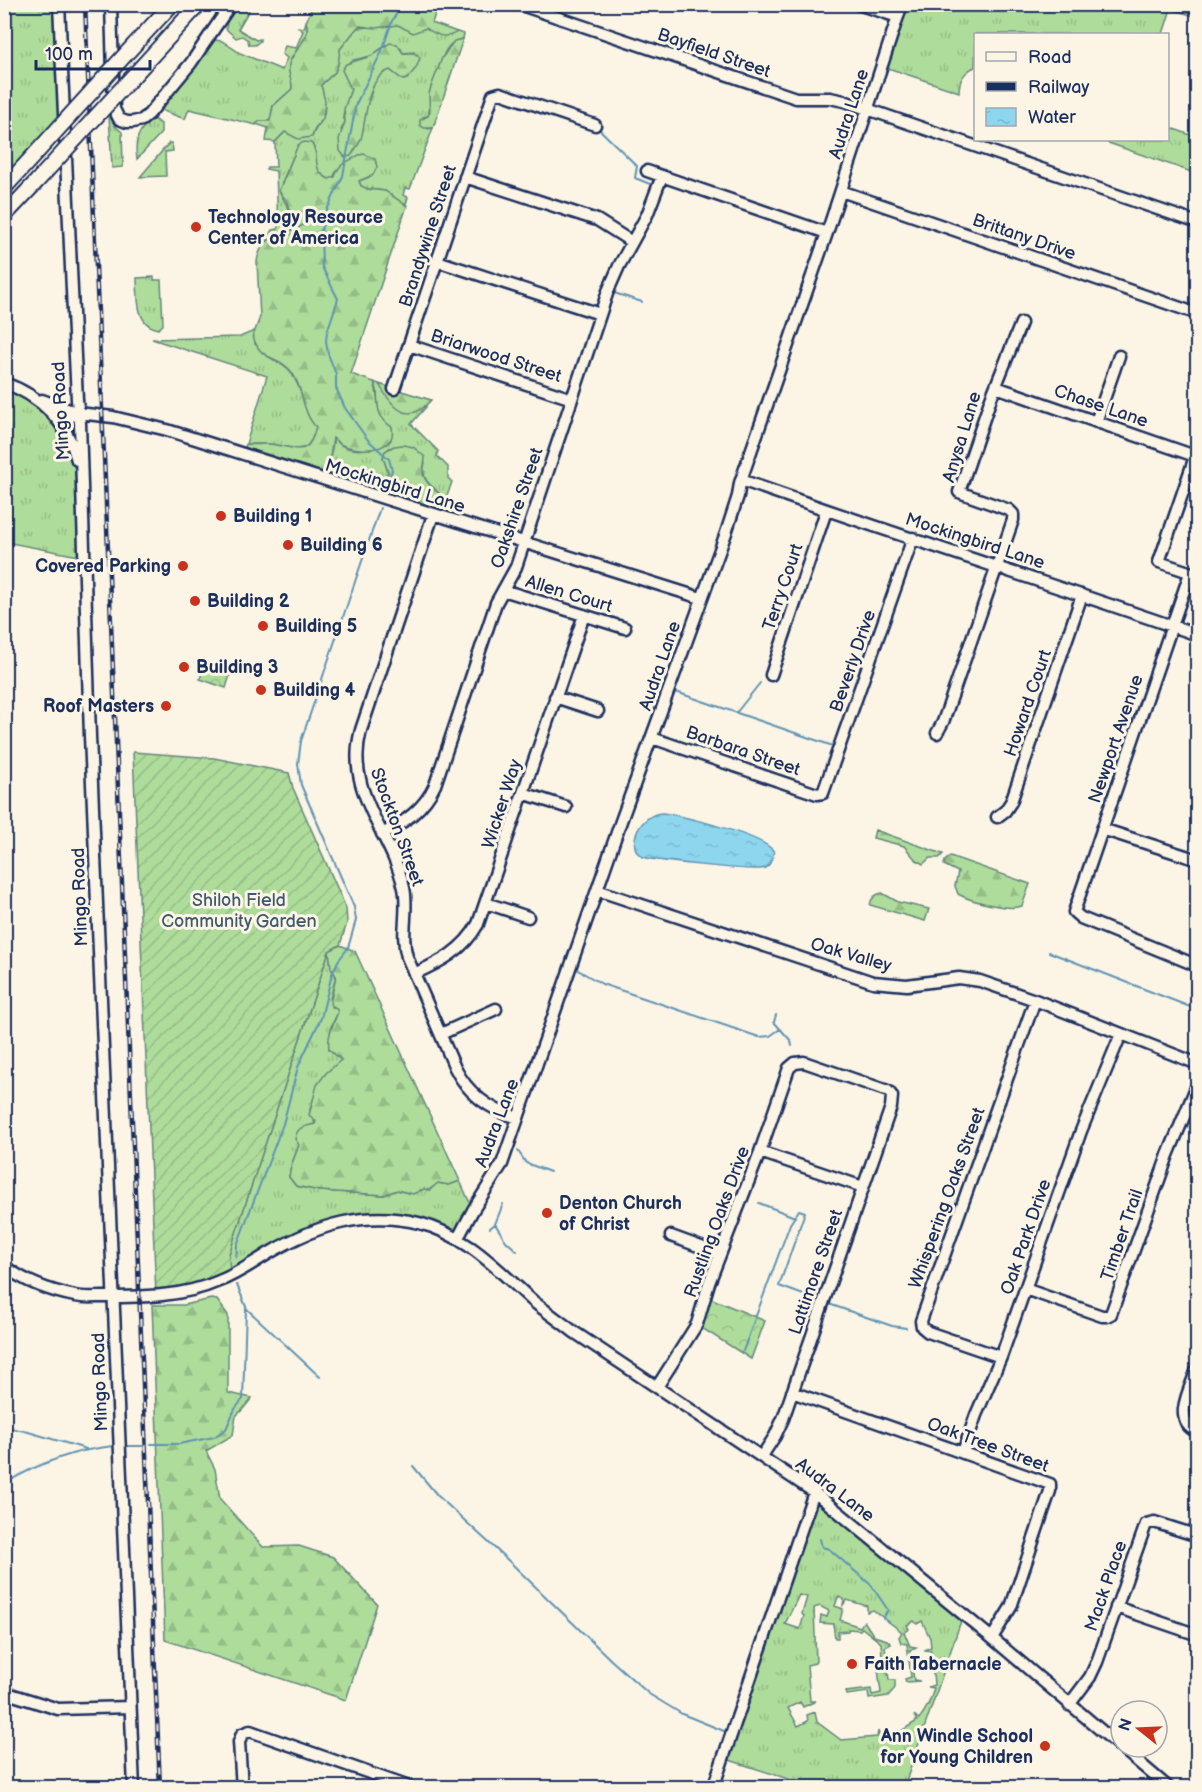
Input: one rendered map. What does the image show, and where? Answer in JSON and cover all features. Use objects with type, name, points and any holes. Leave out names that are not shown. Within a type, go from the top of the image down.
[{"type":"main road","points":[[4,188],[172,4]]},
{"type":"main road","points":[[4,216],[199,4]]},
{"type":"street","name":"Mingo Road","points":[[59,4],[78,413],[134,1788]]},
{"type":"street","points":[[111,4],[114,109],[119,118],[131,123],[142,120],[153,110],[191,63],[231,4]]},
{"type":"street","name":"Bayfield Street","points":[[518,4],[791,97],[834,99],[1197,222]]},
{"type":"street","points":[[858,4],[898,18]]},
{"type":"street","name":"Audra Lane","points":[[902,4],[827,233],[741,480],[726,533],[597,890],[518,1118],[499,1170],[458,1238],[477,1251],[557,1320],[814,1492],[992,1638],[1169,1788]]},
{"type":"street","name":"Brandywine Street","points":[[394,389],[491,99],[495,94],[500,93],[595,125]]},
{"type":"street","points":[[647,171],[827,233]]},
{"type":"street","name":"Oakshire Street","points":[[382,834],[409,819],[425,802],[433,788],[493,610],[514,571],[524,543],[600,314],[615,274],[647,215],[662,176]]},
{"type":"street","points":[[465,177],[597,220],[632,242]]},
{"type":"street","name":"Brittany Drive","points":[[841,191],[1197,314]]},
{"type":"street","points":[[437,261],[600,314]]},
{"type":"street","name":"Anysa Lane","points":[[937,734],[1012,523],[1013,514],[1007,509],[958,492],[1021,323]]},
{"type":"street","name":"Briarwood Street","points":[[409,345],[572,399]]},
{"type":"street","points":[[1096,422],[1119,356]]},
{"type":"street","name":"Mockingbird Lane","points":[[4,383],[78,413],[113,417],[167,430],[701,598]]},
{"type":"street","name":"Chase Lane","points":[[996,387],[1096,422],[1196,452]]},
{"type":"street","points":[[32,395],[59,422],[75,450],[80,478]]},
{"type":"street","points":[[59,422],[78,413]]},
{"type":"street","points":[[1193,574],[1159,562],[1196,452]]},
{"type":"street","name":"Mockingbird Lane","points":[[741,480],[826,511],[998,566],[1197,635]]},
{"type":"street","name":"Terry Court","points":[[771,675],[826,511]]},
{"type":"street","name":"Stockton Street","points":[[434,515],[358,745],[357,765],[361,786],[404,886],[406,898],[403,938],[405,951],[458,1074],[472,1092],[494,1109],[518,1118]]},
{"type":"street","name":"Beverly Drive","points":[[823,794],[913,538]]},
{"type":"street","name":"Newport Avenue","points":[[1193,574],[1172,626],[1075,906],[1076,915],[1197,966]]},
{"type":"street","name":"Allen Court","points":[[503,590],[625,628]]},
{"type":"street","name":"Howard Court","points":[[997,817],[1011,802],[1082,595]]},
{"type":"street","name":"Wicker Way","points":[[414,974],[442,961],[464,945],[475,929],[486,903],[584,615]]},
{"type":"street","points":[[555,697],[598,711]]},
{"type":"street","name":"Barbara Street","points":[[652,738],[817,794],[823,794]]},
{"type":"street","points":[[523,793],[566,807]]},
{"type":"street","points":[[1102,829],[1197,860]]},
{"type":"street","name":"Oak Valley","points":[[597,890],[873,982],[916,985],[953,978],[980,981],[1035,1000],[1197,1064]]},
{"type":"street","points":[[486,903],[528,917]]},
{"type":"street","name":"Whispering Oaks Street","points":[[1001,1357],[928,1332],[922,1327],[921,1321],[1035,1000]]},
{"type":"street","points":[[441,1034],[496,1009]]},
{"type":"street","name":"Oak Park Drive","points":[[963,1452],[1001,1357],[1081,1131],[1121,1034]]},
{"type":"street","name":"Rustling Oaks Drive","points":[[657,1386],[694,1330],[720,1254],[760,1152],[787,1071],[795,1063],[804,1062],[885,1089],[892,1096]]},
{"type":"street","name":"Timber Trail","points":[[1025,1290],[1102,1316],[1111,1314],[1168,1155],[1197,1083]]},
{"type":"street","name":"Lattimore Street","points":[[762,1456],[778,1431],[891,1107],[892,1096]]},
{"type":"street","points":[[760,1152],[863,1187]]},
{"type":"street","points":[[4,1266],[47,1289],[78,1296],[175,1294],[216,1283],[302,1234],[349,1220],[405,1220],[430,1226],[458,1238]]},
{"type":"street","points":[[671,1236],[720,1254]]},
{"type":"street","points":[[1197,1367],[1183,1408],[1185,1422],[1197,1432]]},
{"type":"street","name":"Oak Tree Street","points":[[792,1392],[1047,1482],[1051,1487],[1012,1604],[992,1638]]},
{"type":"street","points":[[713,1788],[814,1492]]},
{"type":"street","name":"Mack Place","points":[[1069,1705],[1095,1667],[1146,1524],[1150,1521],[1157,1522],[1197,1536]]},
{"type":"street","points":[[1116,1607],[1197,1635]]},
{"type":"street","points":[[4,1692],[58,1709],[130,1707]]},
{"type":"street","points":[[242,1788],[239,1742],[242,1734],[250,1731],[412,1788]]},
{"type":"green space","points":[[5,5],[59,5],[65,123],[5,188]]},
{"type":"green space","points":[[238,5],[252,5],[238,29],[256,40],[260,39],[255,45],[249,45],[248,40],[242,36],[236,38],[226,29],[227,22]]},
{"type":"green space","points":[[313,5],[438,5],[432,23],[457,32],[445,36],[426,28],[413,33],[398,25],[375,28],[360,26],[340,49],[335,72],[321,85],[325,101],[323,119],[315,128],[312,137],[298,139],[285,132],[275,142],[266,141],[268,128],[256,124],[260,121],[270,121],[273,106],[292,89],[289,65],[307,33],[306,22]]},
{"type":"green space","points":[[902,5],[1197,5],[1197,17],[1171,9],[1163,33],[974,33],[974,68],[963,76],[959,92],[882,66]]},
{"type":"green space","points":[[306,22],[307,34],[289,65],[292,89],[273,106],[270,121],[260,121],[256,125],[189,109],[185,119],[163,111],[162,107],[215,40],[222,41],[240,53],[282,70],[287,58],[282,54],[285,46],[296,48],[303,31],[297,27],[304,28]]},
{"type":"green space","points":[[398,25],[413,31],[426,28],[441,35],[457,32],[464,34],[463,39],[451,44],[447,49],[431,88],[428,116],[423,117],[428,129],[433,128],[410,189],[405,188],[403,195],[408,197],[407,206],[385,191],[361,186],[359,181],[369,177],[359,155],[337,170],[332,180],[322,176],[319,172],[315,148],[297,148],[280,192],[288,209],[306,211],[309,221],[264,244],[272,230],[278,229],[276,171],[266,169],[276,167],[275,142],[285,132],[313,135],[325,110],[321,85],[335,72],[340,49],[357,28]],"holes":[[[386,45],[400,47],[403,53],[414,52],[407,79],[403,80],[390,70],[381,73],[375,81],[364,115],[362,133],[353,153],[341,130],[345,122],[343,115],[351,89],[353,60],[371,56]]]},
{"type":"green space","points":[[463,39],[433,128],[424,128],[420,125],[420,120],[428,116],[430,111],[429,94],[442,58],[454,41]]},
{"type":"green space","points":[[390,43],[397,44],[403,53],[414,53],[420,58],[416,68],[407,79],[403,80],[390,70],[376,81],[369,99],[360,141],[351,156],[345,157],[340,151],[339,139],[345,122],[344,109],[351,89],[342,70],[346,64],[371,56]]},
{"type":"green space","points":[[109,115],[115,126],[122,132],[122,167],[112,168]]},
{"type":"green space","points":[[153,119],[161,124],[161,133],[137,159],[138,136]]},
{"type":"green space","points":[[1169,127],[1197,137],[1197,174],[1103,141],[1169,141]]},
{"type":"green space","points":[[304,142],[311,143],[316,153],[319,171],[329,179],[335,177],[341,166],[359,155],[364,154],[375,159],[377,167],[373,175],[359,181],[361,186],[385,191],[407,206],[351,374],[374,382],[379,412],[392,427],[392,435],[384,446],[368,449],[352,448],[340,444],[333,438],[329,463],[351,470],[365,488],[243,454],[246,444],[272,444],[302,448],[310,443],[316,427],[308,414],[295,377],[285,365],[264,354],[253,336],[260,317],[257,262],[260,252],[270,239],[309,221],[306,211],[290,212],[286,200],[279,191],[298,145]]},
{"type":"green space","points":[[169,143],[172,143],[173,151],[165,152],[166,176],[140,177]]},
{"type":"green space","points":[[154,277],[154,280],[161,280],[163,325],[158,329],[145,322],[138,301],[137,278]]},
{"type":"green space","points":[[254,331],[255,344],[269,357],[285,366],[299,387],[316,427],[307,446],[297,449],[272,444],[246,444],[267,376],[152,339],[240,337]]},
{"type":"green space","points":[[374,382],[379,384],[396,406],[426,407],[411,424],[438,451],[437,456],[448,467],[448,478],[452,482],[446,499],[432,488],[426,479],[425,463],[403,445],[389,448],[383,457],[388,472],[384,487],[389,501],[364,493],[359,476],[345,467],[329,463],[334,438],[346,447],[359,450],[381,446],[391,440],[378,411],[377,390]]},
{"type":"green space","points":[[4,383],[31,395],[75,450],[84,557],[5,542]]},
{"type":"green space","points":[[379,384],[431,400],[416,412],[402,411],[390,401]]},
{"type":"green space","points":[[394,446],[413,447],[425,457],[423,472],[426,480],[446,499],[440,517],[389,501],[384,487],[388,472],[383,457],[385,451]]},
{"type":"green space","points":[[204,666],[230,675],[226,688],[200,679]]},
{"type":"green space","name":"Shiloh Field Community Garden","points":[[133,752],[214,758],[289,773],[293,788],[346,908],[347,923],[340,945],[329,951],[229,1254],[230,1277],[156,1295]]},
{"type":"green space","points":[[875,830],[943,854],[939,858],[930,858],[923,864],[915,859],[904,846],[873,838]]},
{"type":"green space","points":[[950,856],[1030,884],[1022,906],[1008,907],[990,904],[971,900],[958,894],[955,886],[958,872],[944,865]]},
{"type":"green space","points":[[882,893],[898,902],[929,909],[925,921],[870,905],[874,897]]},
{"type":"green space","points":[[340,945],[355,951],[460,1181],[449,1185],[438,1183],[429,1190],[424,1189],[413,1194],[397,1190],[384,1195],[320,1191],[296,1186],[289,1177],[299,1145],[295,1139],[297,1132],[315,1124],[316,1121],[309,1115],[317,1085],[326,1073],[341,1060],[329,1049],[331,1030],[338,1012],[330,1004],[336,976],[331,968],[329,951]]},
{"type":"green space","points":[[329,951],[331,968],[336,976],[330,999],[332,1007],[338,1012],[331,1027],[329,1049],[341,1060],[314,1098],[310,1109],[315,1124],[309,1126],[298,1141],[299,1145],[289,1177],[296,1186],[320,1191],[384,1195],[397,1190],[408,1193],[424,1189],[430,1190],[437,1183],[449,1185],[460,1181],[473,1210],[458,1238],[418,1223],[331,1224],[230,1277],[229,1254]]},
{"type":"green space","points":[[705,1296],[765,1321],[751,1359],[697,1325]]},
{"type":"green space","points":[[211,1299],[217,1300],[228,1315],[228,1393],[252,1398],[236,1416],[233,1435],[206,1451],[215,1469],[220,1499],[263,1547],[299,1546],[333,1557],[377,1604],[346,1700],[165,1640],[152,1305],[184,1305]]},
{"type":"green space","points":[[814,1492],[963,1615],[904,1787],[813,1787],[723,1758]],"holes":[[[799,1595],[807,1597],[800,1629],[785,1624]],[[838,1597],[844,1599],[843,1605],[847,1600],[867,1606],[867,1612],[873,1610],[902,1632],[899,1637],[901,1643],[907,1644],[911,1677],[905,1679],[906,1682],[920,1681],[914,1680],[910,1650],[916,1647],[910,1646],[904,1632],[909,1629],[907,1625],[914,1621],[917,1624],[922,1621],[930,1638],[931,1647],[925,1650],[931,1651],[934,1685],[928,1687],[934,1688],[922,1715],[919,1719],[914,1715],[917,1721],[903,1730],[880,1737],[878,1731],[877,1737],[841,1740],[817,1722],[815,1712],[807,1715],[808,1721],[798,1726],[788,1708],[800,1702],[803,1707],[816,1701],[810,1701],[807,1665],[816,1661],[814,1608],[820,1606],[829,1611],[827,1617],[821,1615],[820,1623],[833,1624],[835,1638],[838,1638],[838,1632],[862,1628],[881,1643],[883,1668],[878,1669],[881,1693],[872,1695],[871,1689],[846,1692],[847,1695],[868,1692],[869,1699],[888,1696],[895,1688],[895,1680],[889,1680],[885,1647],[891,1644],[887,1640],[874,1636],[864,1621],[860,1627],[840,1620],[843,1609],[835,1606]]]},
{"type":"water","points":[[663,813],[741,833],[768,846],[774,852],[771,861],[765,868],[743,869],[641,856],[636,851],[635,845],[638,830],[648,818]]},
{"type":"waterway","points":[[387,489],[392,470],[389,459],[368,440],[345,408],[336,388],[336,374],[328,354],[326,341],[338,299],[322,267],[321,230],[327,210],[343,176],[356,104],[382,51],[392,21],[402,4]]},
{"type":"waterway","points":[[597,127],[637,166],[635,178],[655,186]]},
{"type":"waterway","points":[[611,292],[642,302]]},
{"type":"waterway","points":[[236,1258],[237,1245],[283,1124],[298,1067],[321,1018],[332,974],[348,948],[356,920],[354,907],[301,785],[298,764],[301,741],[380,508]]},
{"type":"waterway","points":[[736,713],[760,683]]},
{"type":"waterway","points":[[676,692],[833,746]]},
{"type":"waterway","points":[[1049,952],[1198,1010]]},
{"type":"waterway","points":[[578,970],[602,984],[759,1037],[770,1036],[780,1029]]},
{"type":"waterway","points":[[776,1015],[774,1022],[791,1041],[792,1046]]},
{"type":"waterway","points":[[518,1151],[526,1163],[550,1172]]},
{"type":"waterway","points":[[759,1203],[795,1217]]},
{"type":"waterway","points":[[490,1228],[495,1224],[503,1204]]},
{"type":"waterway","points":[[743,1351],[790,1224],[799,1210],[805,1212],[779,1286],[820,1301]]},
{"type":"waterway","points":[[495,1224],[506,1241],[517,1251]]},
{"type":"waterway","points":[[237,1285],[247,1309],[320,1377]]},
{"type":"waterway","points":[[826,1303],[892,1326],[906,1328]]},
{"type":"waterway","points":[[151,1444],[179,1444],[214,1437],[226,1429],[235,1409],[243,1399],[246,1308]]},
{"type":"waterway","points":[[4,1427],[86,1449]]},
{"type":"waterway","points":[[4,1484],[57,1459],[113,1446]]},
{"type":"waterway","points":[[126,1446],[142,1446]]},
{"type":"waterway","points":[[413,1466],[438,1496],[649,1694],[682,1714],[724,1731]]},
{"type":"waterway","points":[[820,1539],[822,1547],[829,1549],[871,1585],[888,1610],[883,1618],[889,1622]]},
{"type":"railway","points":[[85,4],[160,1788]]},
{"type":"place","name":"Technology Resource Center of America","points":[[196,227]]},
{"type":"place","name":"Building 1","points":[[221,516]]},
{"type":"place","name":"Building 6","points":[[288,545]]},
{"type":"place","name":"Covered Parking","points":[[183,566]]},
{"type":"place","name":"Building 2","points":[[195,601]]},
{"type":"place","name":"Building 5","points":[[263,626]]},
{"type":"place","name":"Building 3","points":[[184,667]]},
{"type":"place","name":"Building 4","points":[[261,690]]},
{"type":"place","name":"Roof Masters","points":[[166,706]]},
{"type":"place","name":"Denton Church of Christ","points":[[547,1213]]},
{"type":"place","name":"Faith Tabernacle","points":[[852,1664]]},
{"type":"place","name":"Ann Windle School for Young Children","points":[[1045,1746]]}]
